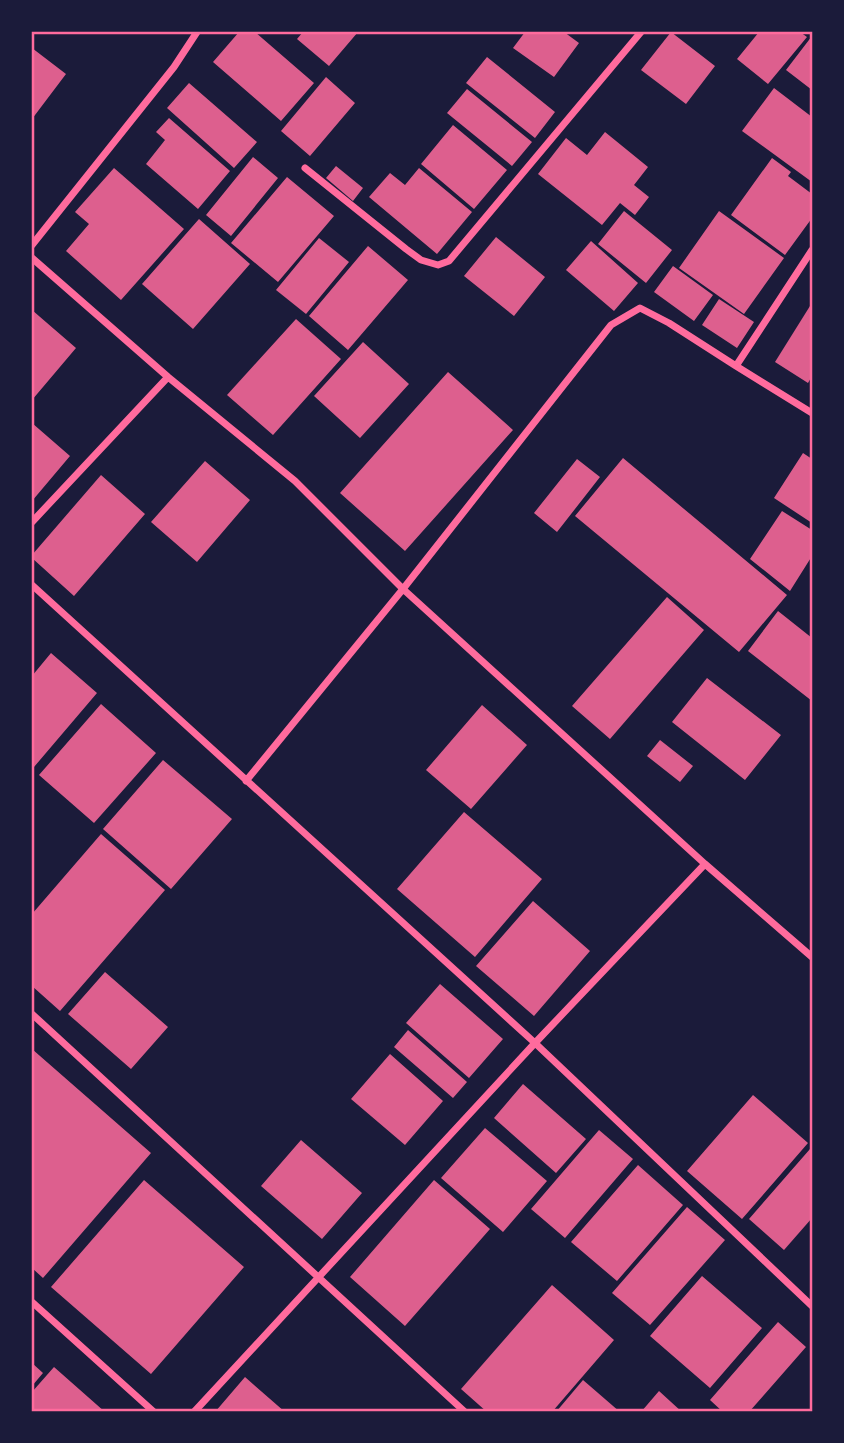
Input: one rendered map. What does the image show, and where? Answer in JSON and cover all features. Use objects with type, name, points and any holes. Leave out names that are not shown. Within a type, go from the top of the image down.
[{"type":"street","points":[[32,244],[173,67],[197,32]]},
{"type":"street","points":[[305,168],[421,260],[439,265],[449,261],[641,32]]},
{"type":"street","points":[[736,366],[813,250]]},
{"type":"street","points":[[32,258],[168,377],[295,481],[403,589],[705,864],[813,957]]},
{"type":"street","points":[[246,781],[403,589],[611,325],[640,308],[669,323],[813,413]]},
{"type":"street","points":[[32,522],[168,377]]},
{"type":"street","points":[[32,585],[535,1043],[813,1306]]},
{"type":"street","points":[[194,1412],[535,1043],[705,864]]},
{"type":"street","points":[[32,1014],[465,1412]]},
{"type":"street","points":[[32,1302],[153,1412]]},
{"type":"building","points":[[239,32],[255,32],[314,83],[281,121],[213,62]]},
{"type":"building","points":[[303,32],[358,32],[329,66],[297,39]]},
{"type":"building","points":[[525,32],[564,32],[579,43],[554,77],[513,48]]},
{"type":"building","points":[[671,32],[715,66],[686,104],[641,70]]},
{"type":"building","points":[[759,32],[800,32],[807,37],[768,84],[737,59]]},
{"type":"building","points":[[812,36],[812,90],[786,70]]},
{"type":"building","points":[[32,48],[66,74],[32,119]]},
{"type":"building","points":[[487,57],[555,112],[535,138],[466,83]]},
{"type":"building","points":[[326,77],[355,103],[310,156],[281,131]]},
{"type":"building","points":[[189,83],[257,142],[234,168],[167,108]]},
{"type":"building","points":[[774,88],[812,117],[812,182],[742,131]]},
{"type":"building","points":[[467,89],[532,142],[512,166],[447,113]]},
{"type":"building","points":[[169,118],[230,171],[198,209],[146,164],[165,140],[156,132]]},
{"type":"building","points":[[453,125],[507,170],[474,209],[421,164]]},
{"type":"building","points":[[605,132],[648,167],[634,185],[649,197],[635,215],[620,203],[602,225],[538,174],[566,138],[587,155]]},
{"type":"building","points":[[253,157],[278,178],[231,236],[206,215]]},
{"type":"building","points":[[772,158],[791,172],[788,176],[812,194],[812,218],[785,255],[731,215]]},
{"type":"building","points":[[336,166],[363,188],[353,201],[326,178]]},
{"type":"building","points":[[114,168],[184,229],[121,300],[66,251],[89,224],[75,212]]},
{"type":"building","points":[[419,168],[472,212],[437,254],[369,197],[390,173],[405,185]]},
{"type":"building","points":[[287,177],[334,216],[278,282],[231,243]]},
{"type":"building","points":[[624,211],[672,250],[646,283],[598,244]]},
{"type":"building","points":[[719,211],[784,258],[744,314],[679,268]]},
{"type":"building","points":[[199,219],[250,264],[193,329],[142,284]]},
{"type":"building","points":[[496,237],[545,277],[514,316],[464,276]]},
{"type":"building","points":[[319,238],[349,262],[306,314],[276,290]]},
{"type":"building","points":[[591,241],[638,283],[614,311],[566,270]]},
{"type":"building","points":[[368,246],[408,280],[348,350],[309,316]]},
{"type":"building","points":[[673,266],[713,295],[694,321],[654,292]]},
{"type":"building","points":[[719,299],[754,322],[737,348],[702,325]]},
{"type":"building","points":[[810,306],[812,376],[808,383],[775,362]]},
{"type":"building","points":[[32,310],[76,348],[32,400]]},
{"type":"building","points":[[296,319],[341,359],[273,435],[227,395]]},
{"type":"building","points":[[363,342],[409,384],[360,438],[314,396]]},
{"type":"building","points":[[448,372],[513,430],[405,551],[340,493]]},
{"type":"building","points":[[32,423],[70,456],[32,501]]},
{"type":"building","points":[[803,453],[812,459],[812,523],[774,498]]},
{"type":"building","points":[[623,458],[787,595],[739,652],[575,516]]},
{"type":"building","points":[[577,459],[600,477],[557,532],[534,513]]},
{"type":"building","points":[[205,461],[250,500],[197,562],[151,522]]},
{"type":"building","points":[[101,475],[145,514],[74,596],[32,558],[32,555]]},
{"type":"building","points":[[782,511],[812,530],[812,556],[790,591],[750,559]]},
{"type":"building","points":[[667,597],[704,630],[610,739],[572,706]]},
{"type":"building","points":[[778,611],[812,638],[812,701],[748,651]]},
{"type":"building","points":[[51,653],[97,693],[34,767],[32,676]]},
{"type":"building","points":[[707,678],[781,735],[745,780],[672,722]]},
{"type":"building","points":[[101,704],[156,753],[94,823],[39,775]]},
{"type":"building","points":[[482,705],[527,745],[471,809],[426,770]]},
{"type":"building","points":[[660,740],[693,766],[680,782],[647,756]]},
{"type":"building","points":[[163,760],[232,819],[171,889],[103,829]]},
{"type":"building","points":[[464,812],[542,879],[475,957],[397,889]]},
{"type":"building","points":[[101,834],[165,890],[60,1011],[32,986],[32,914]]},
{"type":"building","points":[[533,901],[590,951],[534,1016],[476,966]]},
{"type":"building","points":[[105,972],[168,1027],[131,1069],[68,1014]]},
{"type":"building","points":[[440,984],[503,1039],[469,1078],[406,1023]]},
{"type":"building","points":[[408,1030],[467,1082],[453,1098],[394,1047]]},
{"type":"building","points":[[32,1049],[151,1153],[43,1278],[32,1268]]},
{"type":"building","points":[[390,1054],[443,1101],[405,1145],[351,1099]]},
{"type":"building","points":[[523,1084],[586,1139],[556,1173],[494,1118]]},
{"type":"building","points":[[753,1095],[808,1143],[742,1219],[687,1171]]},
{"type":"building","points":[[485,1128],[547,1181],[503,1232],[441,1178]]},
{"type":"building","points":[[599,1130],[633,1159],[565,1238],[531,1209]]},
{"type":"building","points":[[301,1140],[362,1193],[322,1239],[261,1186]]},
{"type":"building","points":[[810,1149],[812,1218],[784,1250],[749,1219]]},
{"type":"building","points":[[638,1165],[683,1205],[617,1281],[571,1242]]},
{"type":"building","points":[[144,1180],[244,1267],[151,1374],[51,1287]]},
{"type":"building","points":[[434,1180],[490,1229],[405,1326],[350,1277]]},
{"type":"building","points":[[687,1207],[725,1240],[650,1325],[612,1293]]},
{"type":"building","points":[[702,1276],[762,1328],[710,1388],[650,1336]]},
{"type":"building","points":[[552,1285],[614,1340],[552,1412],[487,1412],[461,1389]]},
{"type":"building","points":[[778,1322],[806,1347],[749,1412],[723,1412],[710,1400]]},
{"type":"building","points":[[32,1363],[43,1373],[32,1386]]},
{"type":"building","points":[[54,1367],[105,1412],[32,1412],[32,1392]]},
{"type":"building","points":[[245,1377],[285,1412],[215,1412]]},
{"type":"building","points":[[583,1380],[620,1412],[556,1412]]},
{"type":"building","points":[[659,1391],[682,1412],[641,1412]]}]
